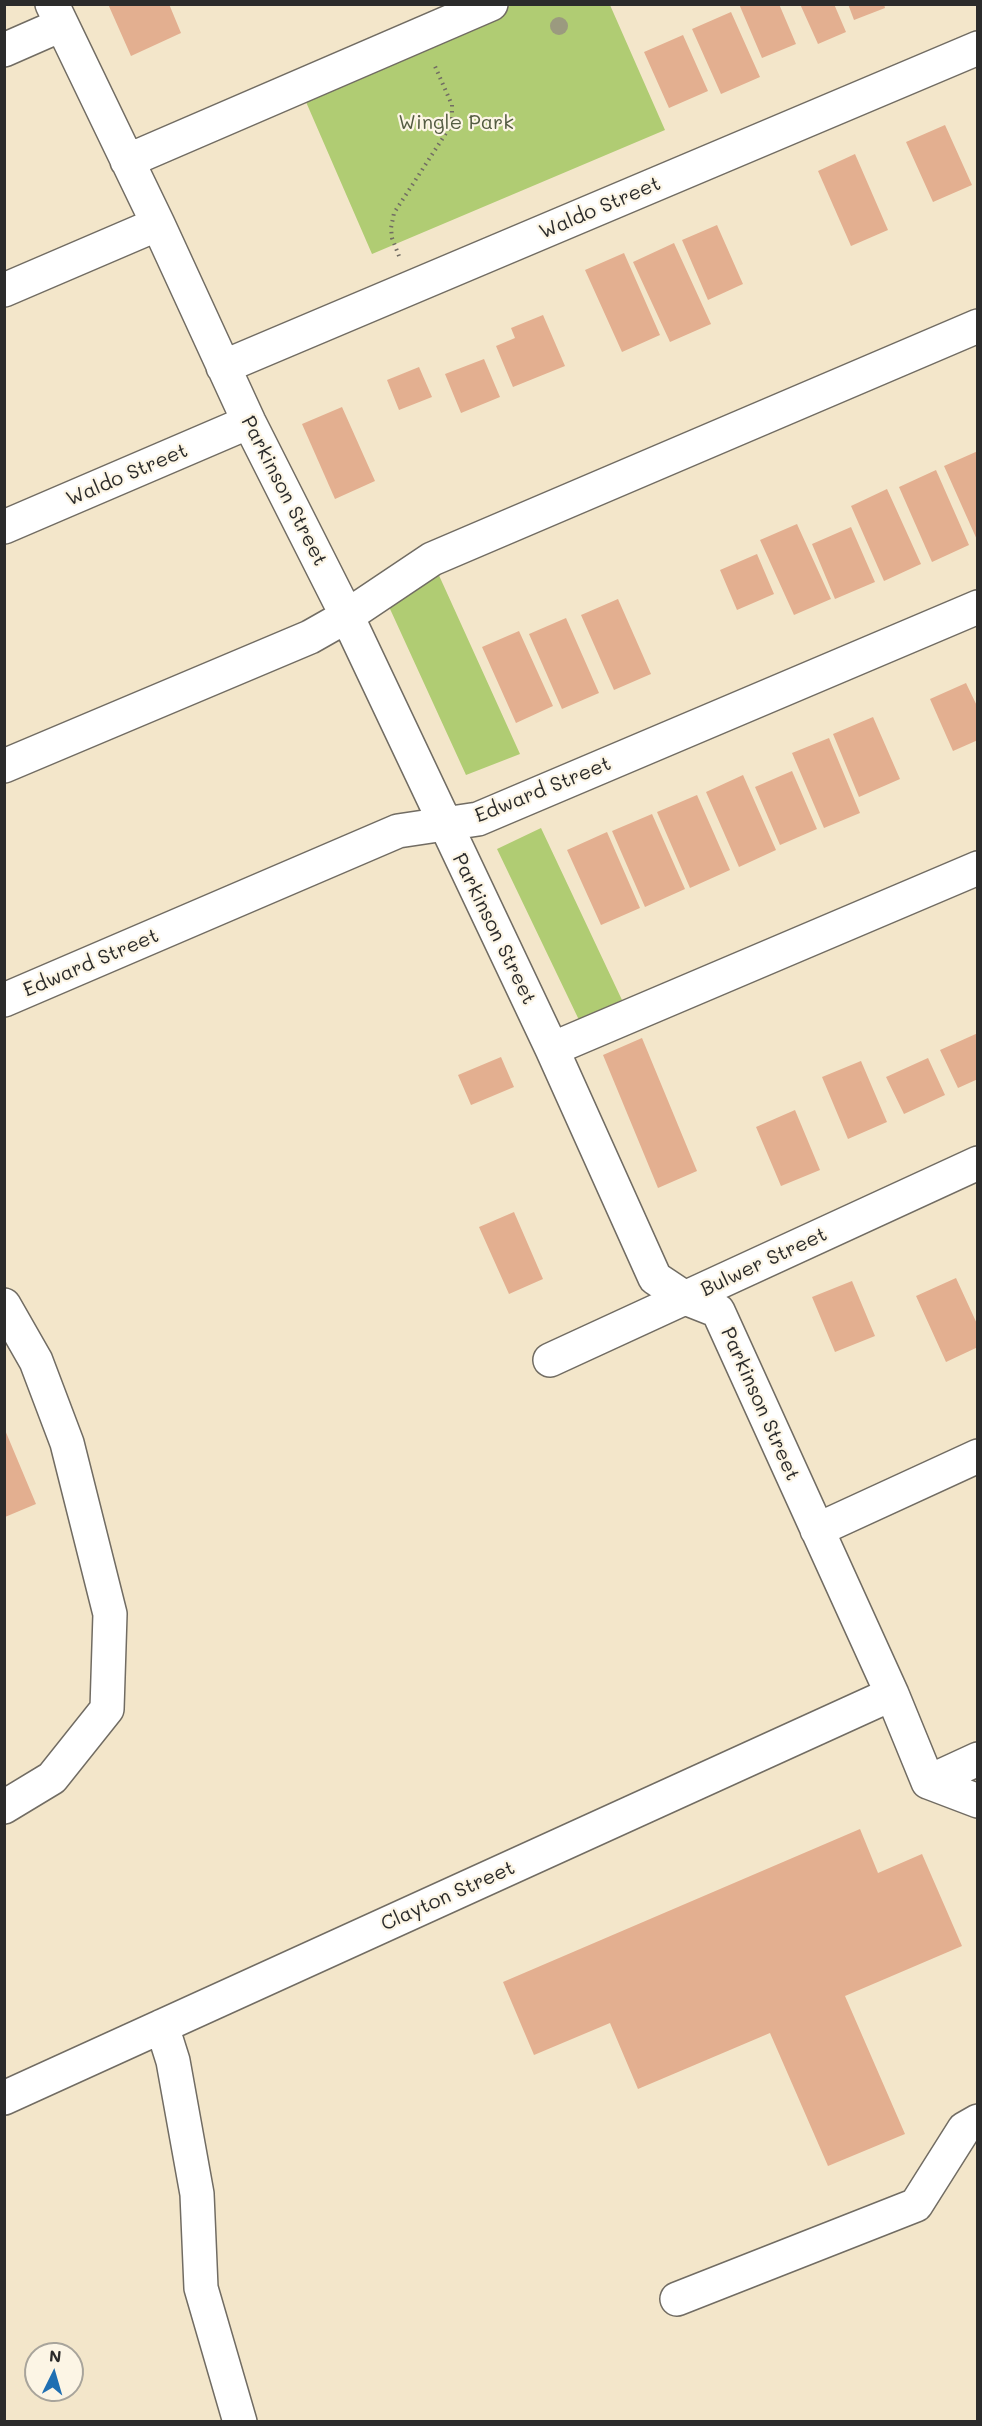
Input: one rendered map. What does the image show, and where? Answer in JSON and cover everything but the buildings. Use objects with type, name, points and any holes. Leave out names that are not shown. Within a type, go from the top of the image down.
[{"type":"street","points":[[127,161],[491,4]]},
{"type":"street","points":[[4,50],[57,15]]},
{"type":"street","name":"Parkinson Street","points":[[57,15],[158,224],[249,422],[346,616],[552,1049],[655,1278],[685,1298],[718,1311],[892,1694],[928,1782]]},
{"type":"street","name":"Waldo Street","points":[[223,367],[978,48]]},
{"type":"street","points":[[4,290],[158,224]]},
{"type":"street","points":[[4,766],[310,637],[432,559],[978,326]]},
{"type":"street","name":"Waldo Street","points":[[4,527],[249,422]]},
{"type":"street","name":"Edward Street","points":[[4,1000],[398,831],[478,819],[978,607]]},
{"type":"street","points":[[552,1049],[978,868]]},
{"type":"street","name":"Bulwer Street","points":[[550,1360],[978,1163]]},
{"type":"street","points":[[4,1305],[36,1361],[67,1443],[110,1614],[107,1709],[52,1778],[4,1807]]},
{"type":"street","points":[[817,1530],[978,1456]]},
{"type":"street","name":"Clayton Street","points":[[4,2098],[892,1694]]},
{"type":"street","points":[[928,1782],[978,1759]]},
{"type":"street","points":[[928,1782],[978,1802]]},
{"type":"street","points":[[162,2026],[173,2061],[197,2194],[201,2288],[240,2421]]},
{"type":"street","points":[[678,2299],[916,2205],[964,2128],[978,2121]]},
{"type":"path","points":[[411,288],[392,238],[394,213],[452,120],[452,105],[421,35]]},
{"type":"green space","name":"Wingle Park","points":[[512,5],[610,5],[665,130],[372,254],[303,95]]},
{"type":"green space","points":[[437,571],[520,754],[466,775],[385,598]]},
{"type":"green space","points":[[541,828],[622,1000],[579,1020],[497,849]]}]
